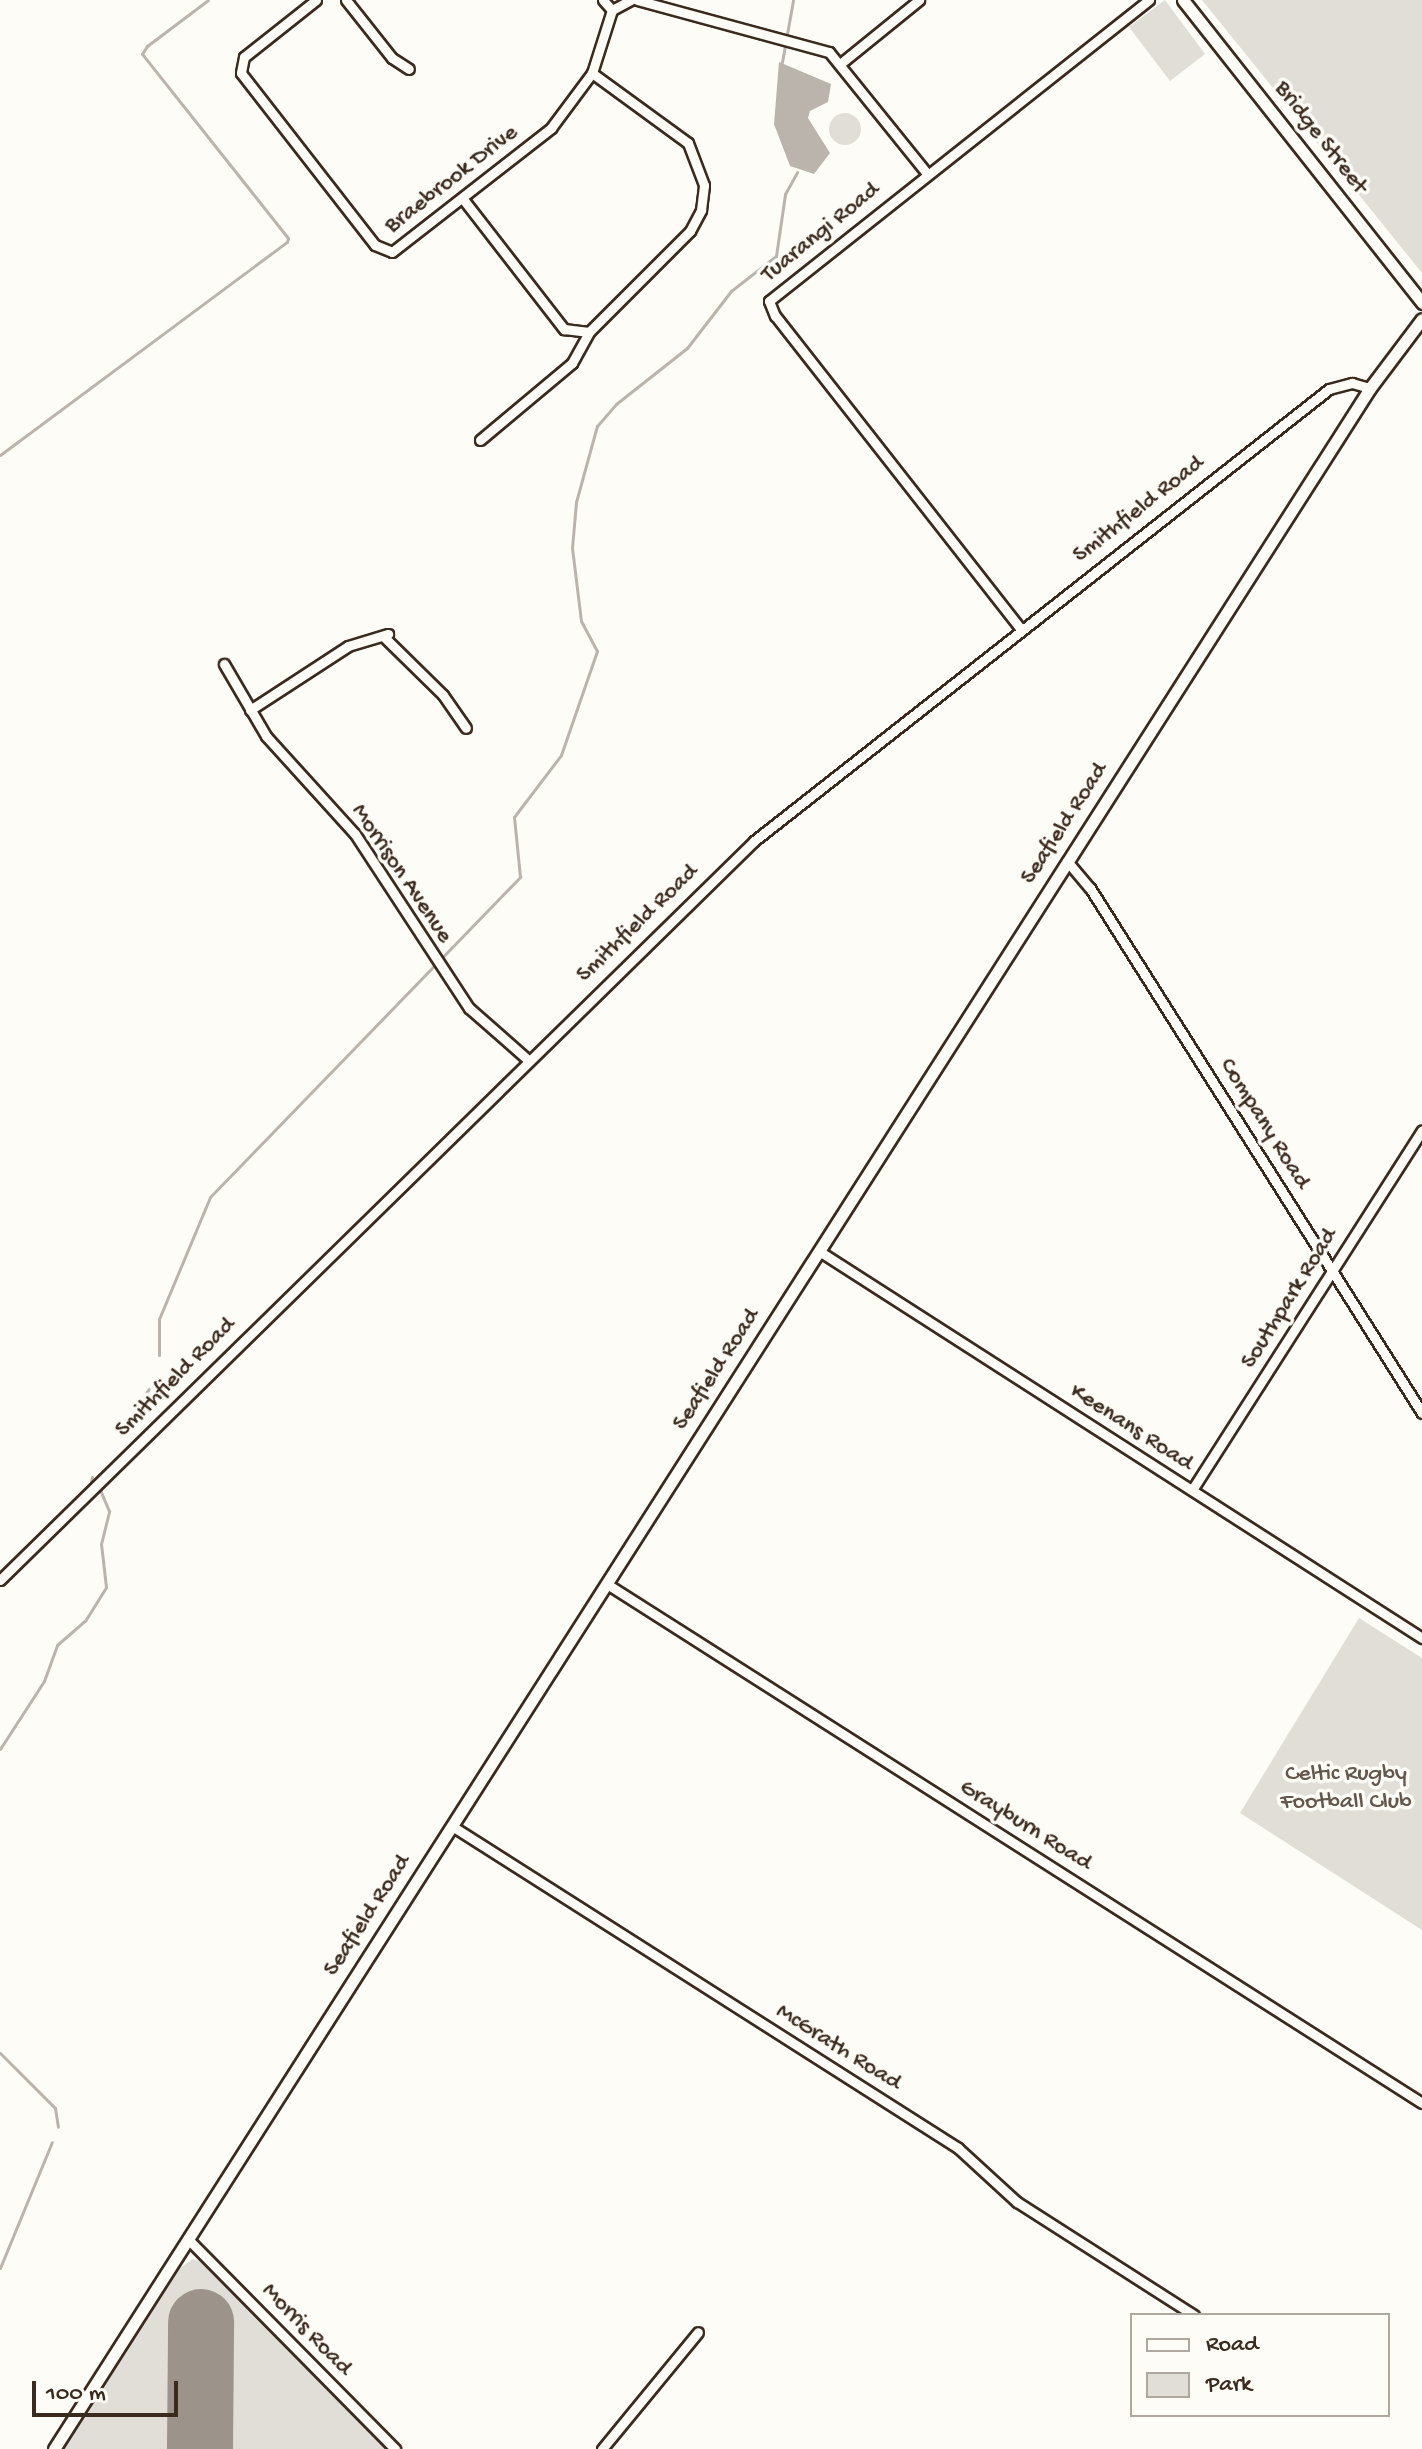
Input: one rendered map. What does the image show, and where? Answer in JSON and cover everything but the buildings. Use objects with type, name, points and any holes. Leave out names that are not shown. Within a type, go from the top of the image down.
[{"type":"street","name":"Braebrook Drive","points":[[316,0],[244,57],[241,73],[385,251],[399,249],[551,128],[592,73],[612,10]]},
{"type":"street","points":[[346,0],[392,58],[409,69]]},
{"type":"street","points":[[603,0],[612,10],[631,0]]},
{"type":"street","points":[[637,0],[795,39],[829,52],[926,172]]},
{"type":"street","points":[[840,64],[919,0]]},
{"type":"street","name":"Tuarangi Road","points":[[1020,628],[769,306],[777,290],[1149,0]]},
{"type":"street","name":"Bridge Street","points":[[1183,0],[1422,303]]},
{"type":"street","points":[[480,440],[572,363],[589,332],[690,231],[701,210],[704,185],[688,143],[592,73]]},
{"type":"street","points":[[463,199],[564,329],[589,332]]},
{"type":"street","name":"Seafield Road","points":[[54,2449],[1370,388],[1422,319]]},
{"type":"street","name":"Smithfield Road","points":[[0,1580],[527,1059],[754,841],[1020,628],[1329,389],[1345,383],[1370,388]]},
{"type":"street","points":[[250,710],[348,646],[386,635],[443,695],[466,728]]},
{"type":"street","name":"Morrison Avenue","points":[[224,664],[266,736],[355,834],[469,1008],[527,1059]]},
{"type":"street","name":"Company Road","points":[[1067,861],[1090,888],[1422,1413]]},
{"type":"street","name":"Southpark Road","points":[[1192,1490],[1422,1130]]},
{"type":"street","name":"Keenans Road","points":[[819,1251],[1422,1638]]},
{"type":"street","name":"Grayburn Road","points":[[607,1584],[1422,2103]]},
{"type":"street","name":"McGrath Road","points":[[452,1826],[958,2148],[1017,2202],[1191,2313]]},
{"type":"street","name":"Morris Road","points":[[188,2239],[395,2449]]},
{"type":"street","points":[[602,2449],[698,2332]]},
{"type":"green space","points":[[1165,0],[1205,54],[1170,81],[1129,27]]},
{"type":"green space","points":[[1202,0],[1422,0],[1422,273]]},
{"type":"green space","points":[[845,113],[856,118],[861,129],[856,140],[845,145],[834,140],[829,129],[834,118]]},
{"type":"green space","name":"Celtic Rugby Football Club","points":[[1359,1618],[1422,1658],[1422,1930],[1240,1813]]},
{"type":"green space","points":[[193,2259],[209,2264],[389,2449],[63,2449],[177,2270]]},
{"type":"shaded area","points":[[779,62],[831,84],[828,102],[810,111],[808,118],[830,153],[814,174],[790,166],[774,124]]},
{"type":"waterway","points":[[0,455],[287,242],[288,238],[142,54],[147,46],[208,0]]},
{"type":"waterway","points":[[782,62],[793,0]]},
{"type":"waterway","points":[[159,1355],[159,1319],[210,1197],[520,877],[514,817],[561,755],[597,651],[581,621],[572,548],[576,502],[597,426],[616,404],[687,348],[731,291],[776,256],[785,194],[797,172]]},
{"type":"waterway","points":[[128,1421],[149,1389]]},
{"type":"waterway","points":[[91,1482],[92,1477]]},
{"type":"waterway","points":[[0,1749],[44,1681],[57,1645],[85,1621],[106,1587],[101,1544],[109,1511],[100,1490]]},
{"type":"waterway","points":[[0,2053],[55,2108],[58,2127]]},
{"type":"waterway","points":[[0,2268],[52,2142]]},
{"type":"runway","points":[[200,2449],[201,2322]]}]
